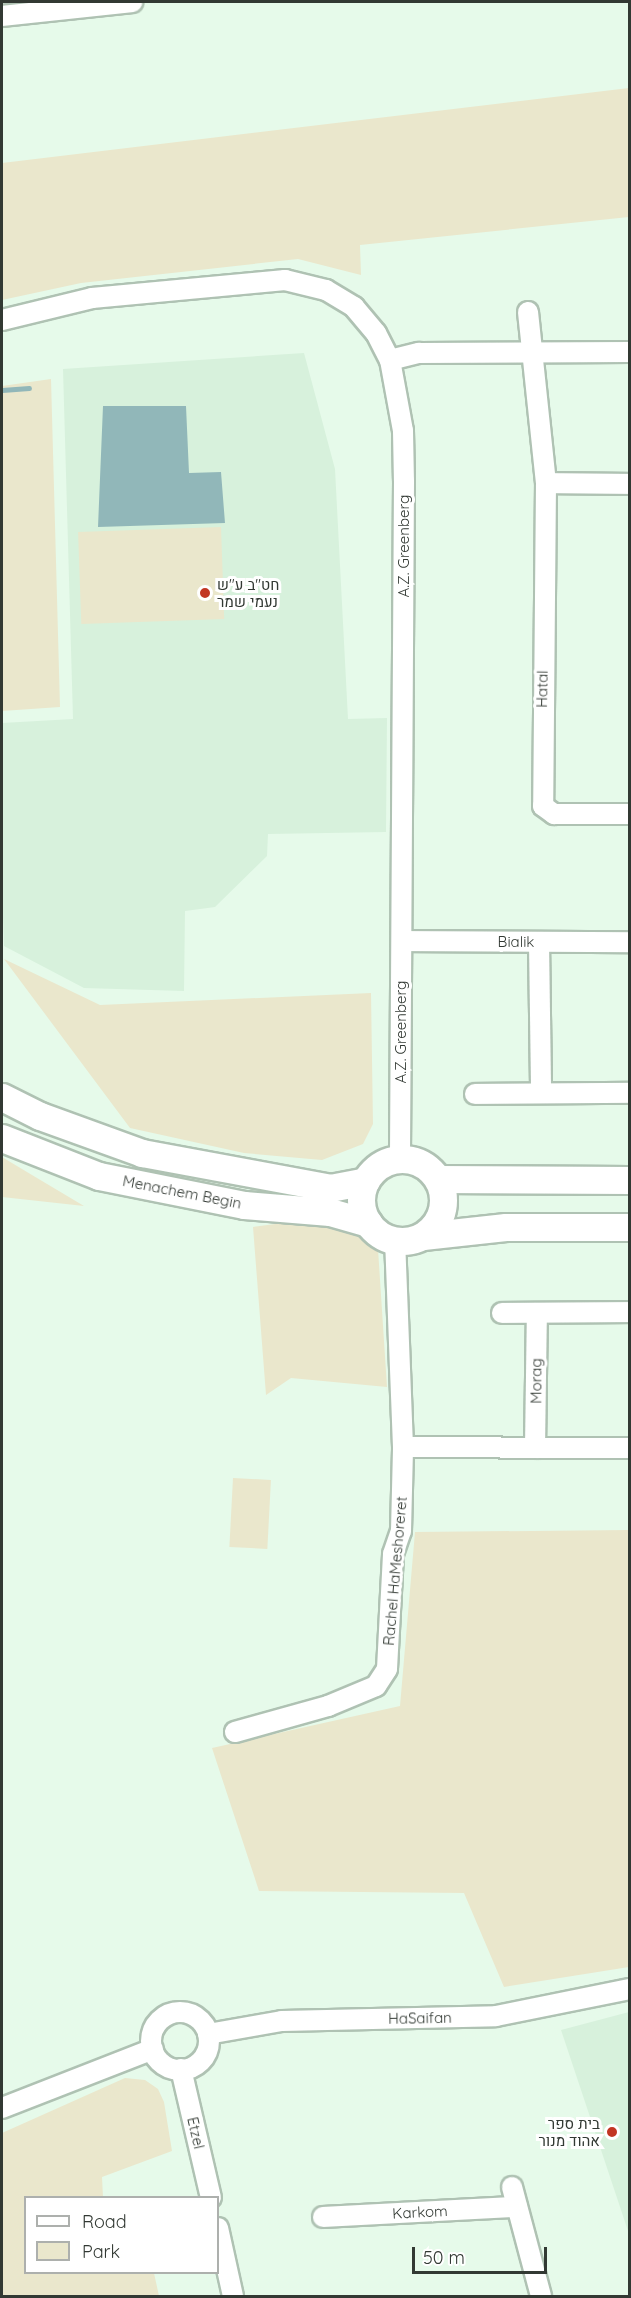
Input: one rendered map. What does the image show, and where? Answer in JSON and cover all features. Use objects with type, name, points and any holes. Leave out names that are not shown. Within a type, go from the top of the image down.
[{"type":"main road","name":"Menachem Begin","points":[[2,1097],[40,1116],[142,1153],[330,1188],[365,1181]]},
{"type":"main road","name":"Menachem Begin","points":[[2,1138],[99,1176],[244,1205],[330,1212],[368,1223]]},
{"type":"main road","points":[[423,1236],[441,1214],[442,1192],[438,1179],[415,1161],[400,1159],[386,1162],[365,1181],[360,1202],[368,1223],[383,1237],[395,1241],[506,1227],[630,1227]]},
{"type":"main road","points":[[438,1179],[630,1180]]},
{"type":"street","points":[[2,16],[132,2]]},
{"type":"street","name":"A.Z. Greenberg","points":[[2,320],[92,298],[285,280],[326,290],[354,307],[376,333],[390,360],[399,395],[404,461],[400,1159]]},
{"type":"street","name":"Hatal","points":[[528,312],[546,483],[543,806],[554,814],[630,814]]},
{"type":"street","points":[[390,360],[419,353],[630,352]]},
{"type":"street","points":[[546,483],[630,484]]},
{"type":"street","name":"Bialik","points":[[402,941],[630,942]]},
{"type":"street","points":[[539,942],[541,1094]]},
{"type":"street","points":[[475,1094],[630,1093]]},
{"type":"street","name":"Rachel HaMeshoreret","points":[[235,1732],[328,1706],[376,1686],[387,1669],[393,1554],[401,1531],[403,1447],[395,1241]]},
{"type":"street","points":[[502,1313],[630,1312]]},
{"type":"street","name":"Morag","points":[[536,1448],[537,1313]]},
{"type":"street","points":[[403,1447],[630,1448]]},
{"type":"street","name":"HaSaifan","points":[[208,2034],[282,2021],[496,2016],[630,1989]]},
{"type":"street","points":[[170,2013],[190,2013],[199,2018],[208,2034],[202,2060],[181,2070],[161,2062],[153,2049],[155,2026],[170,2013]]},
{"type":"street","points":[[2,2108],[153,2049]]},
{"type":"street","name":"Etzel","points":[[181,2070],[211,2196]]},
{"type":"street","points":[[512,2187],[541,2296]]},
{"type":"street","name":"Karkom","points":[[323,2217],[518,2207]]},
{"type":"street","points":[[219,2232],[234,2296]]},
{"type":"shaded area","name":"חט\"ב ע\"ש נעמי שמר","points":[[304,353],[335,469],[348,719],[387,718],[386,832],[268,834],[267,856],[215,907],[185,911],[184,991],[84,988],[4,946],[2,888],[2,723],[73,719],[63,369]]},
{"type":"shaded area","name":"בית ספר אהוד מנור","points":[[630,2012],[629,2234],[561,2030]]},
{"type":"green space","points":[[629,88],[629,217],[360,245],[361,275],[298,259],[81,283],[2,300],[2,163]]},
{"type":"green space","points":[[51,379],[60,707],[2,711],[2,386]]},
{"type":"green space","points":[[221,527],[224,619],[81,624],[78,532]]},
{"type":"green space","points":[[4,959],[100,1005],[371,993],[373,1124],[363,1144],[322,1160],[244,1153],[130,1128]]},
{"type":"green space","points":[[2,1157],[32,1175],[84,1206],[2,1197]]},
{"type":"green space","points":[[306,1220],[353,1226],[378,1249],[387,1387],[291,1378],[266,1395],[253,1227]]},
{"type":"green space","points":[[233,1478],[271,1480],[267,1549],[229,1547]]},
{"type":"green space","points":[[629,1530],[629,1967],[504,1987],[464,1893],[259,1891],[212,1748],[400,1706],[415,1532]]},
{"type":"green space","points":[[125,2078],[145,2080],[158,2089],[164,2102],[172,2151],[102,2177],[103,2196],[24,2196],[24,2274],[154,2274],[159,2296],[2,2296],[2,2133]]},
{"type":"water","points":[[103,406],[186,406],[189,473],[221,472],[225,523],[98,527]]},
{"type":"waterway","points":[[2,390],[29,388]]},
{"type":"place","name":"חט\"ב ע\"ש נעמי שמר","points":[[205,593]]},
{"type":"place","name":"בית ספר אהוד מנור","points":[[612,2132]]}]
